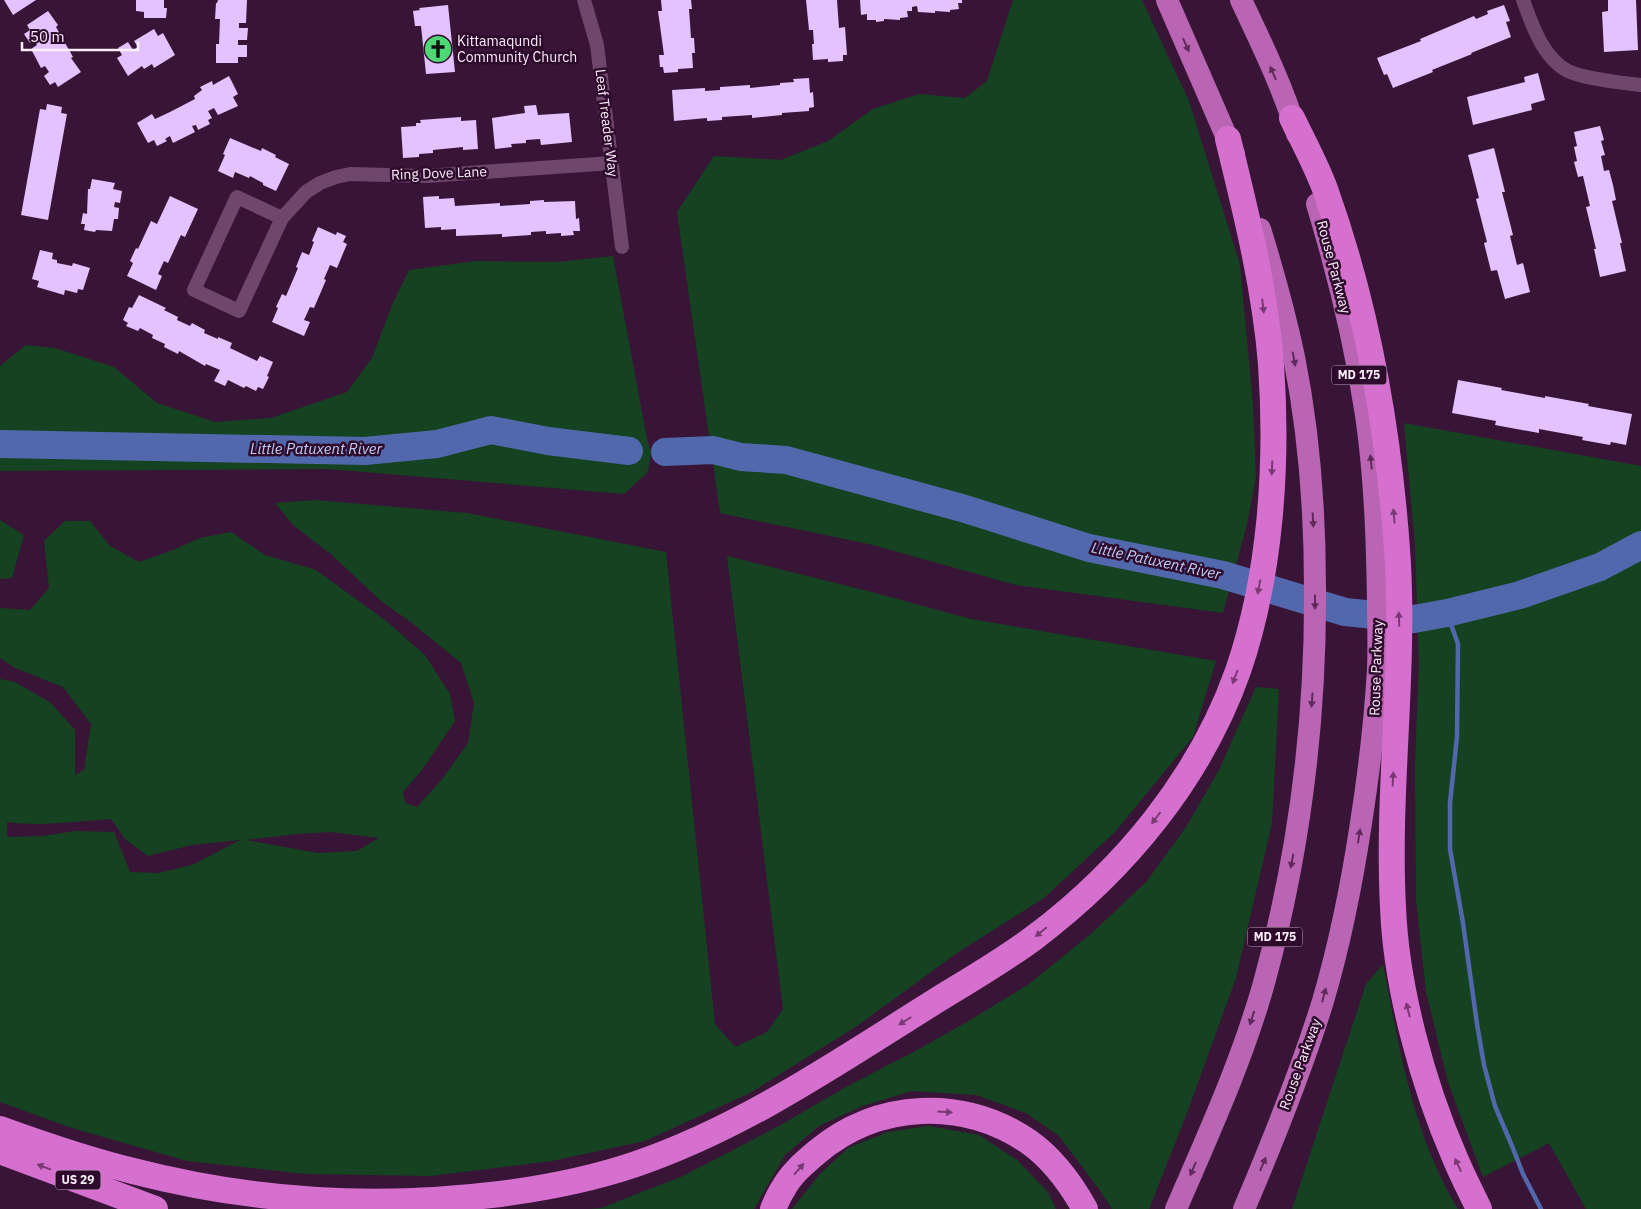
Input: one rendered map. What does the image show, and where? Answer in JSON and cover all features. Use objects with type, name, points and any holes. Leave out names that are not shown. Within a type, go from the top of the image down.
[{"type":"highway","points":[[1292,118],[1324,187],[1351,270],[1368,340],[1382,414],[1388,457],[1391,818],[1393,911],[1397,952],[1406,1000],[1435,1108],[1455,1158],[1479,1209]]},
{"type":"highway","points":[[0,1129],[59,1150],[134,1172],[201,1186],[307,1201],[437,1201],[536,1189],[635,1165],[672,1150],[757,1110],[811,1080],[1035,937],[1078,901],[1119,862],[1150,826],[1178,788],[1201,751],[1223,706],[1238,671],[1250,630],[1266,543],[1271,494],[1273,429],[1270,362],[1262,295],[1248,221],[1228,139]]},
{"type":"highway","points":[[773,1209],[784,1187],[803,1164],[831,1140],[858,1126],[889,1116],[917,1111],[972,1115],[1004,1127],[1031,1143],[1054,1164],[1074,1190],[1085,1209]]},
{"type":"highway","name":"US 29","points":[[0,1151],[155,1209]]},
{"type":"main road","points":[[1166,0],[1228,139]]},
{"type":"main road","name":"Rouse Parkway","points":[[1241,0],[1292,118],[1338,274],[1366,416],[1374,485],[1388,564]]},
{"type":"main road","name":"MD 175","points":[[1176,1209],[1242,1051],[1263,984],[1282,911],[1296,842],[1306,774],[1315,651],[1315,554],[1311,481],[1294,357],[1278,290],[1255,210],[1228,139]]},
{"type":"main road","name":"Rouse Parkway","points":[[1244,1209],[1302,1066],[1323,998],[1342,924],[1356,854],[1375,717],[1389,667]]},
{"type":"street","name":"Leaf Treader Way","points":[[584,0],[597,45],[622,247]]},
{"type":"street","points":[[1523,0],[1533,27],[1542,44],[1559,65],[1569,72],[1580,75],[1641,85]]},
{"type":"street","name":"Ring Dove Lane","points":[[282,218],[237,197],[194,290],[239,312],[282,218],[313,187],[336,177],[350,174],[426,176],[612,163]]},
{"type":"green space","points":[[1013,0],[1142,0],[1189,101],[1240,265],[1253,404],[1256,477],[1247,524],[1223,613],[1016,585],[873,545],[720,513],[677,212],[714,156],[781,160],[828,141],[873,109],[919,94],[965,98],[987,81]]},
{"type":"green space","points":[[613,256],[651,453],[648,472],[624,494],[328,469],[0,471],[0,366],[26,345],[55,348],[114,367],[157,403],[215,422],[271,418],[347,392],[372,358],[392,305],[409,270],[476,261],[558,262]]},
{"type":"green space","points":[[1404,423],[1641,466],[1641,1209],[1586,1209],[1549,1143],[1483,1177],[1448,1082],[1426,992],[1416,900],[1415,763],[1419,664],[1415,545]]},
{"type":"green space","points":[[315,500],[467,513],[666,552],[715,1024],[735,1047],[767,1032],[783,1009],[727,556],[971,619],[1216,661],[1193,737],[1115,832],[1044,898],[957,953],[857,1026],[750,1093],[645,1141],[552,1161],[430,1176],[306,1174],[187,1161],[72,1128],[0,1102],[0,679],[15,682],[51,703],[75,730],[75,775],[84,770],[91,724],[63,687],[15,668],[0,658],[0,608],[30,610],[49,588],[44,541],[65,521],[90,521],[110,546],[139,562],[200,538],[231,532],[265,555],[316,570],[385,620],[425,655],[450,694],[455,721],[422,770],[403,792],[405,803],[417,807],[443,778],[468,743],[474,703],[461,663],[412,623],[381,601],[332,555],[293,525],[275,503]],"holes":[[[111,819],[126,840],[148,856],[192,845],[240,840],[192,865],[158,873],[130,872],[114,832],[75,831],[43,836],[7,837],[7,822],[46,824]],[[330,832],[379,838],[357,851],[318,853],[245,840]]]},
{"type":"green space","points":[[0,520],[24,535],[12,578],[0,579]]},
{"type":"green space","points":[[1256,687],[1279,689],[1272,823],[1236,978],[1187,1113],[1149,1209],[1112,1209],[1059,1136],[1026,1113],[976,1095],[912,1091],[862,1106],[819,1126],[785,1155],[754,1209],[589,1209],[601,1208],[683,1176],[919,1049],[1029,984],[1093,932],[1147,881],[1186,827],[1219,770]]},
{"type":"green space","points":[[1383,964],[1402,1059],[1419,1121],[1443,1181],[1458,1209],[1292,1209],[1366,984]]},
{"type":"green space","points":[[929,1126],[979,1135],[1017,1160],[1048,1192],[1056,1209],[792,1209],[820,1174],[848,1148],[888,1132]]},
{"type":"building","points":[[4,0],[36,0],[13,15]]},
{"type":"building","points":[[136,0],[164,0],[164,8],[167,8],[166,18],[144,18],[144,12],[136,11]]},
{"type":"building","points":[[218,0],[247,0],[246,23],[239,23],[239,28],[248,28],[247,40],[238,40],[238,45],[247,45],[247,57],[238,57],[238,63],[216,63],[216,44],[219,44],[220,19],[215,19],[216,3]]},
{"type":"building","points":[[661,0],[691,0],[692,9],[689,9],[691,38],[694,38],[695,53],[692,53],[693,68],[678,69],[678,72],[664,73],[663,67],[660,67],[659,55],[664,55],[658,11],[662,11]]},
{"type":"building","points":[[806,0],[837,0],[839,28],[845,27],[847,55],[843,55],[843,61],[813,60],[813,30],[809,30]]},
{"type":"building","points":[[860,0],[962,0],[962,3],[958,3],[959,9],[950,10],[950,12],[918,12],[917,6],[912,7],[912,11],[907,11],[908,17],[900,18],[900,20],[884,19],[884,21],[876,22],[876,20],[867,20],[867,14],[861,15]]},
{"type":"building","points":[[1608,0],[1636,0],[1638,50],[1604,52],[1602,12],[1608,11]]},
{"type":"building","name":"Kittamaqundi Community Church","points":[[448,5],[455,72],[426,74],[421,26],[415,26],[413,11],[420,10],[419,8]]},
{"type":"building","points":[[1504,5],[1510,21],[1506,22],[1511,37],[1393,88],[1387,74],[1384,75],[1377,58],[1421,41],[1420,39],[1474,16],[1476,19],[1488,14],[1487,11]]},
{"type":"building","points":[[48,11],[58,25],[56,27],[73,57],[71,58],[81,72],[58,87],[55,82],[50,85],[44,76],[49,72],[45,66],[41,68],[31,49],[37,45],[34,41],[30,43],[24,34],[30,30],[27,25]]},
{"type":"building","points":[[154,29],[158,36],[163,33],[175,55],[154,68],[152,64],[144,69],[142,66],[128,76],[117,58],[122,55],[118,48],[128,42],[133,50],[138,47],[134,41]]},
{"type":"building","points":[[1538,73],[1545,100],[1531,104],[1532,110],[1473,125],[1467,97],[1525,82],[1524,77]]},
{"type":"building","points":[[229,76],[238,94],[233,97],[238,106],[218,115],[214,108],[208,111],[212,118],[208,120],[210,124],[198,130],[196,125],[192,126],[195,132],[173,143],[170,136],[165,139],[167,141],[157,146],[154,140],[148,143],[137,123],[152,114],[155,119],[170,112],[195,99],[194,96],[202,90],[200,87],[212,81],[213,85]]},
{"type":"building","points":[[809,78],[810,93],[813,92],[814,107],[809,108],[809,111],[752,118],[752,115],[722,117],[722,120],[707,121],[707,118],[674,121],[672,90],[705,88],[705,91],[720,90],[720,87],[750,85],[750,88],[780,85],[780,83],[794,82],[793,79]]},
{"type":"building","points":[[47,104],[62,107],[61,113],[67,114],[48,220],[21,215],[40,109],[46,110]]},
{"type":"building","points":[[536,105],[538,115],[569,113],[572,142],[541,145],[540,139],[526,140],[526,143],[511,144],[512,147],[495,149],[492,118],[525,113],[524,106]]},
{"type":"building","points":[[461,117],[461,121],[476,120],[478,149],[463,150],[463,147],[433,150],[433,153],[419,154],[419,157],[403,158],[401,127],[416,126],[416,123],[421,123],[420,120]]},
{"type":"building","points":[[1600,126],[1604,140],[1601,141],[1605,155],[1601,156],[1604,171],[1609,170],[1613,185],[1616,200],[1612,201],[1622,243],[1620,243],[1626,271],[1600,277],[1594,249],[1596,249],[1586,207],[1590,206],[1583,176],[1578,177],[1574,162],[1577,161],[1574,147],[1577,146],[1574,132]]},
{"type":"building","points":[[230,138],[261,151],[262,148],[289,164],[276,191],[250,176],[249,178],[235,172],[233,178],[218,171]]},
{"type":"building","points":[[1494,148],[1505,192],[1502,192],[1513,235],[1510,236],[1517,265],[1523,263],[1530,292],[1505,299],[1497,270],[1491,271],[1484,243],[1487,242],[1476,199],[1479,198],[1468,155]]},
{"type":"building","points":[[92,179],[115,183],[113,189],[122,191],[120,203],[115,202],[114,207],[119,208],[118,219],[114,219],[112,231],[96,230],[95,232],[84,230],[85,224],[81,224],[83,213],[87,214],[88,189],[90,189]]},
{"type":"building","points":[[170,196],[198,209],[185,237],[181,235],[168,263],[164,261],[158,274],[162,276],[156,290],[127,276],[133,263],[130,261],[136,248],[138,249],[151,221],[157,224]]},
{"type":"building","points":[[439,196],[439,199],[454,198],[455,206],[500,203],[500,206],[530,204],[530,201],[544,200],[544,202],[575,201],[576,219],[579,218],[580,231],[573,231],[574,235],[561,236],[561,233],[546,234],[546,231],[531,232],[531,235],[502,237],[502,234],[456,236],[456,229],[441,230],[441,227],[425,228],[423,197]]},
{"type":"building","points":[[318,227],[336,235],[337,232],[346,236],[343,242],[347,244],[337,268],[330,265],[314,308],[310,307],[304,320],[310,322],[304,336],[272,322],[282,294],[286,296],[298,268],[296,267],[302,252],[309,255]]},
{"type":"building","points":[[40,250],[53,253],[52,259],[57,260],[57,263],[72,266],[73,263],[90,268],[83,290],[78,289],[77,293],[65,290],[64,295],[37,287],[39,281],[32,279]]},
{"type":"building","points":[[139,295],[166,308],[164,310],[178,317],[177,320],[190,326],[192,323],[205,330],[204,333],[232,343],[230,348],[257,361],[260,356],[273,362],[263,389],[258,387],[256,391],[246,386],[244,388],[228,380],[225,386],[214,381],[220,370],[206,364],[205,366],[179,351],[178,354],[164,347],[165,344],[152,338],[153,335],[140,328],[138,331],[126,326],[128,323],[123,320],[129,307],[132,308]]},
{"type":"building","points":[[1458,380],[1502,388],[1501,390],[1589,404],[1588,406],[1632,414],[1626,445],[1611,442],[1610,445],[1582,440],[1583,437],[1539,429],[1539,433],[1495,425],[1496,421],[1452,413]]},
{"type":"waterway","name":"Little Patuxent River","points":[[0,444],[365,451],[437,444],[491,430],[548,441],[629,451]]},
{"type":"waterway","name":"Little Patuxent River","points":[[665,452],[713,450],[741,457],[786,460],[962,508],[1089,548],[1223,575],[1345,612],[1414,619],[1520,595],[1600,567],[1641,545]]},
{"type":"waterway","points":[[1447,613],[1458,644],[1457,737],[1450,803],[1450,849],[1463,923],[1477,1024],[1484,1065],[1495,1106],[1523,1174],[1541,1209]]},
{"type":"place","name":"Kittamaqundi Community Church","points":[[438,49]]}]
